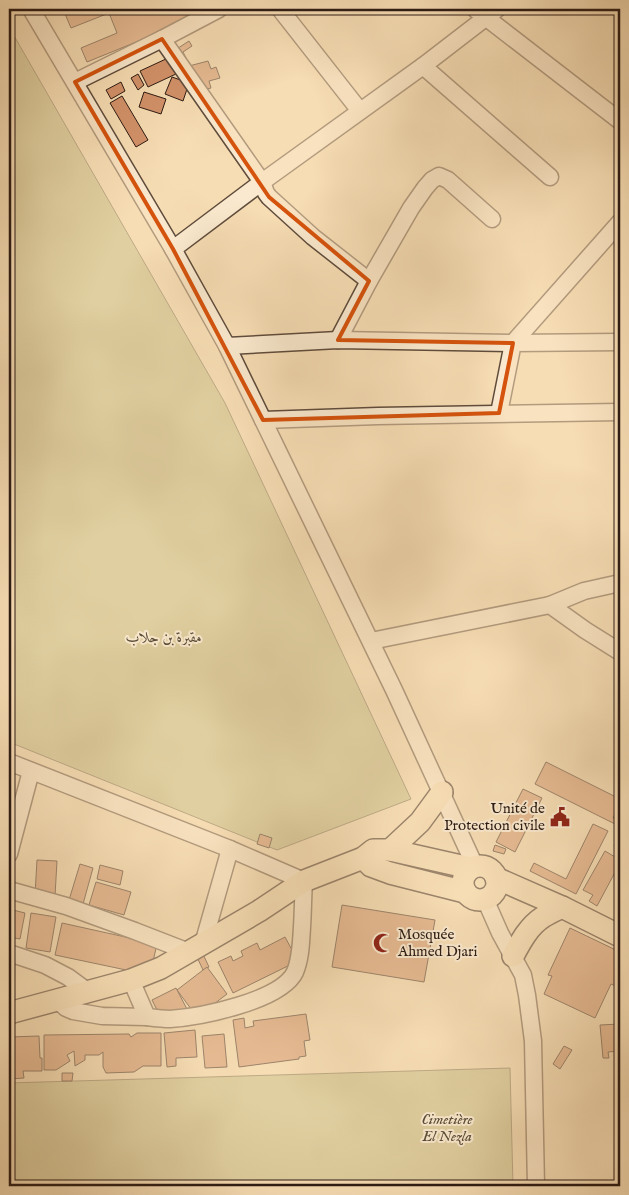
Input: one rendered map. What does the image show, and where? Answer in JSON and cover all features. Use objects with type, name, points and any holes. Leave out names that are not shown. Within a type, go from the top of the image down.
[{"type":"main road","points":[[390,850],[420,822],[442,792]]},
{"type":"main road","points":[[9,1012],[131,980],[161,968],[259,911],[304,881],[363,858],[373,850],[390,850],[472,867],[486,866],[491,869],[496,878],[496,888],[485,899],[474,899],[465,892],[390,873],[371,866],[363,858]]},
{"type":"main road","points":[[465,892],[462,881],[472,867]]},
{"type":"main road","points":[[496,878],[562,907],[620,936]]},
{"type":"main road","points":[[513,956],[523,937],[532,926],[544,916],[562,907]]},
{"type":"street","points":[[31,9],[173,249],[227,346],[371,641],[442,792],[472,867]]},
{"type":"street","points":[[75,82],[219,9]]},
{"type":"street","points":[[280,9],[360,110]]},
{"type":"street","points":[[173,249],[360,110],[424,66],[486,11],[620,121]]},
{"type":"street","points":[[162,39],[262,182],[266,193],[313,237],[369,281]]},
{"type":"street","points":[[424,66],[550,176]]},
{"type":"street","points":[[338,340],[411,208],[425,188],[435,178],[439,176],[448,180],[492,219]]},
{"type":"street","points":[[499,413],[513,343],[620,222]]},
{"type":"street","points":[[227,346],[338,340],[513,343],[620,342]]},
{"type":"street","points":[[263,420],[499,413],[620,412]]},
{"type":"street","points":[[371,641],[550,605],[584,591],[620,583]]},
{"type":"street","points":[[550,605],[620,652]]},
{"type":"street","points":[[9,762],[230,849],[304,881],[299,959],[294,973],[286,983],[252,1002],[207,1014],[169,1019],[102,1016],[74,1012],[56,1000]]},
{"type":"street","points":[[9,854],[31,771]]},
{"type":"street","points":[[9,890],[66,906],[135,930],[196,948],[230,849]]},
{"type":"street","points":[[485,899],[500,933],[523,975],[527,995],[531,1018],[534,1079],[536,1186]]},
{"type":"street","points":[[9,953],[45,965],[68,977],[87,991]]},
{"type":"street","points":[[131,980],[147,1017]]},
{"type":"highlighted area","points":[[162,39],[269,197],[369,281],[338,340],[513,343],[499,413],[263,420],[173,249],[75,82]]},
{"type":"green space","name":"مقبرة بن جلاب","points":[[9,27],[225,403],[411,799],[277,850],[9,742]]},
{"type":"green space","name":"Cimetière El Nezla","points":[[510,1068],[513,1186],[9,1186],[9,1083]]},
{"type":"building","points":[[63,9],[203,9],[205,14],[87,62],[81,48],[117,33],[109,13],[71,28]]},
{"type":"building","points":[[189,41],[192,46],[183,52],[187,60],[180,64],[172,52]]},
{"type":"building","points":[[168,58],[176,74],[148,87],[140,71]]},
{"type":"building","points":[[208,61],[211,69],[216,67],[220,78],[209,81],[211,88],[196,92],[189,66]]},
{"type":"building","points":[[138,74],[144,85],[138,90],[131,78]]},
{"type":"building","points":[[172,77],[189,83],[183,101],[165,94]]},
{"type":"building","points":[[121,82],[125,91],[111,99],[106,90]]},
{"type":"building","points":[[144,92],[166,99],[161,114],[139,107]]},
{"type":"building","points":[[122,96],[148,140],[136,147],[110,103]]},
{"type":"building","points":[[546,762],[620,799],[620,814],[615,824],[535,784]]},
{"type":"building","points":[[523,789],[542,798],[515,852],[496,842]]},
{"type":"building","points":[[618,807],[620,807],[620,821],[613,818]]},
{"type":"building","points":[[593,824],[608,831],[576,894],[530,871],[534,863],[566,879]]},
{"type":"building","points":[[620,831],[620,849],[614,846]]},
{"type":"building","points":[[260,834],[272,838],[269,848],[257,844]]},
{"type":"building","points":[[495,845],[506,849],[504,854],[493,851]]},
{"type":"building","points":[[605,851],[620,860],[620,863],[597,906],[589,901],[593,895],[583,890]]},
{"type":"building","points":[[37,860],[57,861],[55,896],[35,895]]},
{"type":"building","points":[[80,864],[93,868],[83,904],[69,900]]},
{"type":"building","points":[[100,865],[123,871],[120,885],[97,879]]},
{"type":"building","points":[[96,882],[131,892],[124,915],[89,905]]},
{"type":"building","name":"Mosquée Ahmed Djari","points":[[342,905],[435,920],[424,982],[332,967]]},
{"type":"building","points":[[9,909],[25,913],[20,939],[9,937]]},
{"type":"building","points":[[31,913],[56,917],[50,952],[26,948]]},
{"type":"building","points":[[62,923],[157,944],[150,975],[55,955]]},
{"type":"building","points":[[570,928],[620,952],[620,988],[611,984],[595,1018],[544,994],[552,976],[548,975]]},
{"type":"building","points":[[285,937],[298,961],[233,993],[218,962],[231,956],[233,961],[243,956],[241,951],[257,943],[260,950]]},
{"type":"building","points":[[202,952],[209,967],[203,970],[196,955]]},
{"type":"building","points":[[207,967],[227,994],[197,1017],[177,990]]},
{"type":"building","points":[[176,988],[188,1011],[164,1024],[152,1000]]},
{"type":"building","points":[[306,1014],[310,1040],[304,1041],[306,1056],[299,1057],[299,1059],[239,1067],[233,1020],[244,1018],[245,1028],[254,1026],[253,1021]]},
{"type":"building","points":[[620,1024],[620,1051],[608,1052],[609,1058],[603,1058],[600,1025]]},
{"type":"building","points":[[195,1030],[197,1057],[176,1058],[176,1066],[167,1067],[164,1033]]},
{"type":"building","points":[[137,1033],[161,1033],[161,1066],[143,1066],[134,1072],[106,1073],[103,1067],[103,1052],[99,1055],[85,1055],[85,1060],[75,1066],[74,1051],[67,1055],[70,1061],[56,1070],[44,1070],[44,1035],[129,1034],[131,1037]]},
{"type":"building","points":[[224,1034],[227,1067],[205,1068],[202,1036]]},
{"type":"building","points":[[39,1036],[42,1071],[23,1071],[24,1078],[10,1079],[9,1037]]},
{"type":"building","points":[[564,1046],[572,1050],[560,1069],[553,1064]]},
{"type":"building","points":[[62,1073],[73,1073],[72,1081],[62,1081]]},
{"type":"place","name":"Unité de Protection civile","points":[[560,817]]},
{"type":"place","name":"Mosquée Ahmed Djari","points":[[383,943]]}]
